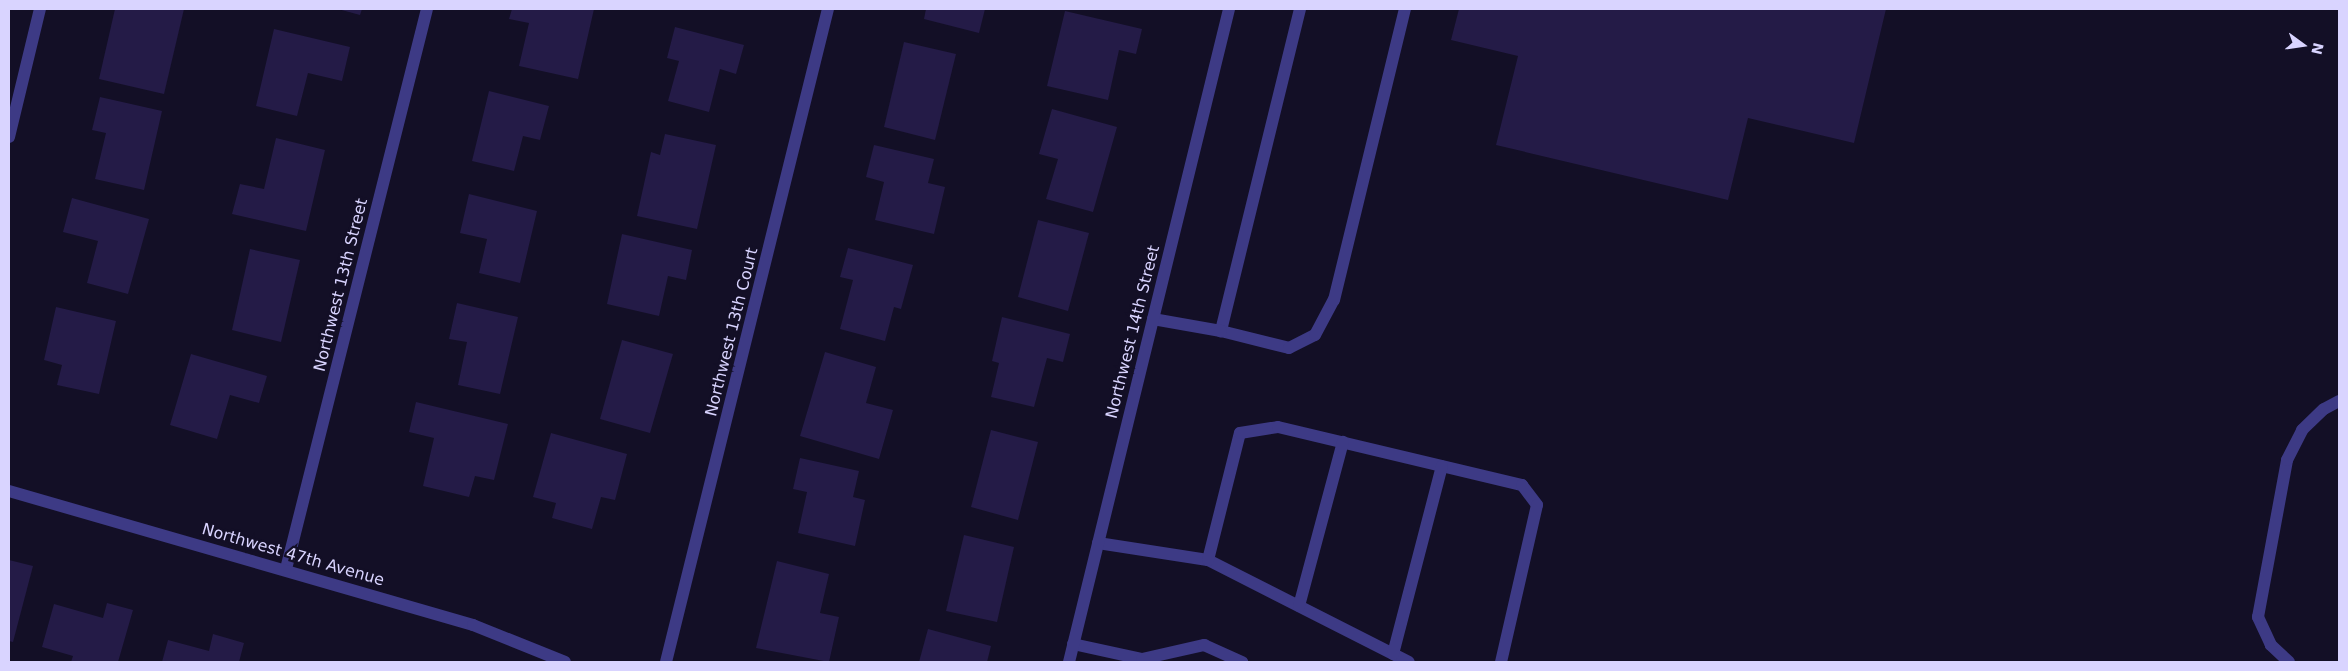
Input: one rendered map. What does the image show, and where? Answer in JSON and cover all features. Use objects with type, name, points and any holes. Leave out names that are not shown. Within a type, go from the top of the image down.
[{"type":"street","points":[[9,137],[40,9]]},
{"type":"street","name":"Northwest 13th Street","points":[[286,569],[427,9]]},
{"type":"street","name":"Northwest 13th Court","points":[[666,662],[828,9]]},
{"type":"street","name":"Northwest 14th Street","points":[[1069,662],[1230,9]]},
{"type":"street","points":[[1221,331],[1300,9]]},
{"type":"street","points":[[1153,319],[1221,331],[1289,348],[1315,335],[1334,300],[1405,9]]},
{"type":"street","points":[[2289,662],[2272,646],[2258,617],[2287,460],[2302,430],[2324,409],[2339,401]]},
{"type":"street","points":[[1208,560],[1240,433],[1278,427],[1522,484],[1537,505],[1501,662]]},
{"type":"street","points":[[1299,606],[1343,442]]},
{"type":"street","points":[[1393,654],[1442,466]]},
{"type":"street","name":"Northwest 47th Avenue","points":[[9,491],[286,569],[474,625],[565,662]]},
{"type":"street","points":[[1098,543],[1208,560],[1409,662]]},
{"type":"street","points":[[1073,644],[1142,659],[1204,645],[1242,662]]},
{"type":"building","points":[[115,9],[184,9],[164,94],[99,79]]},
{"type":"building","points":[[338,9],[362,9],[360,15]]},
{"type":"building","points":[[512,9],[594,9],[578,79],[519,66],[529,23],[509,19]]},
{"type":"building","points":[[926,9],[985,9],[979,33],[924,19]]},
{"type":"building","points":[[1459,9],[1886,9],[1854,143],[1748,118],[1728,200],[1496,145],[1518,56],[1451,40]]},
{"type":"building","points":[[1065,11],[1142,29],[1136,54],[1119,50],[1108,100],[1047,86]]},
{"type":"building","points":[[675,27],[744,45],[736,74],[720,69],[709,112],[668,101],[679,61],[667,58]]},
{"type":"building","points":[[274,29],[350,47],[342,81],[308,73],[297,116],[256,106]]},
{"type":"building","points":[[904,42],[956,54],[935,140],[884,127]]},
{"type":"building","points":[[489,91],[549,106],[540,140],[523,136],[514,171],[472,161]]},
{"type":"building","points":[[100,97],[162,111],[144,190],[95,179],[106,133],[92,130]]},
{"type":"building","points":[[1052,109],[1117,127],[1093,212],[1046,199],[1058,159],[1039,154]]},
{"type":"building","points":[[665,134],[716,145],[697,229],[637,216],[651,152],[660,155]]},
{"type":"building","points":[[276,138],[325,150],[306,231],[232,214],[240,184],[264,189]]},
{"type":"building","points":[[874,145],[934,159],[928,183],[945,187],[934,234],[875,220],[884,182],[866,177]]},
{"type":"building","points":[[469,194],[537,211],[520,283],[479,273],[487,239],[460,233]]},
{"type":"building","points":[[72,198],[149,219],[128,294],[87,283],[98,241],[63,232]]},
{"type":"building","points":[[1038,220],[1089,233],[1068,311],[1018,297]]},
{"type":"building","points":[[622,234],[692,250],[686,280],[668,276],[659,316],[607,304]]},
{"type":"building","points":[[848,248],[913,265],[901,309],[894,307],[885,341],[840,329],[853,280],[840,277]]},
{"type":"building","points":[[250,249],[300,260],[281,342],[232,330]]},
{"type":"building","points":[[457,303],[518,317],[500,394],[458,385],[467,342],[449,339]]},
{"type":"building","points":[[56,307],[116,321],[99,394],[57,385],[62,365],[44,360]]},
{"type":"building","points":[[1002,317],[1070,334],[1063,362],[1047,358],[1034,407],[991,397],[999,363],[992,361]]},
{"type":"building","points":[[622,340],[673,354],[650,433],[600,419]]},
{"type":"building","points":[[825,352],[876,367],[866,403],[893,410],[879,459],[800,436]]},
{"type":"building","points":[[191,354],[267,376],[259,403],[230,395],[217,439],[170,425]]},
{"type":"building","points":[[416,402],[508,424],[494,480],[475,476],[469,497],[423,486],[434,438],[409,432]]},
{"type":"building","points":[[991,430],[1038,442],[1018,520],[971,507]]},
{"type":"building","points":[[551,433],[627,454],[615,500],[601,497],[592,529],[552,518],[556,503],[533,497]]},
{"type":"building","points":[[800,458],[859,471],[853,497],[865,500],[855,546],[798,533],[807,492],[793,489]]},
{"type":"building","points":[[964,535],[1014,547],[997,622],[946,611]]},
{"type":"building","points":[[9,560],[33,566],[13,642],[9,641]]},
{"type":"building","points":[[777,561],[829,574],[820,613],[839,617],[829,662],[756,648]]},
{"type":"building","points":[[107,603],[133,610],[118,662],[71,662],[73,656],[42,647],[54,604],[103,618]]},
{"type":"building","points":[[928,629],[991,646],[987,662],[919,662]]},
{"type":"building","points":[[213,634],[244,643],[239,662],[162,662],[168,640],[209,651]]}]
